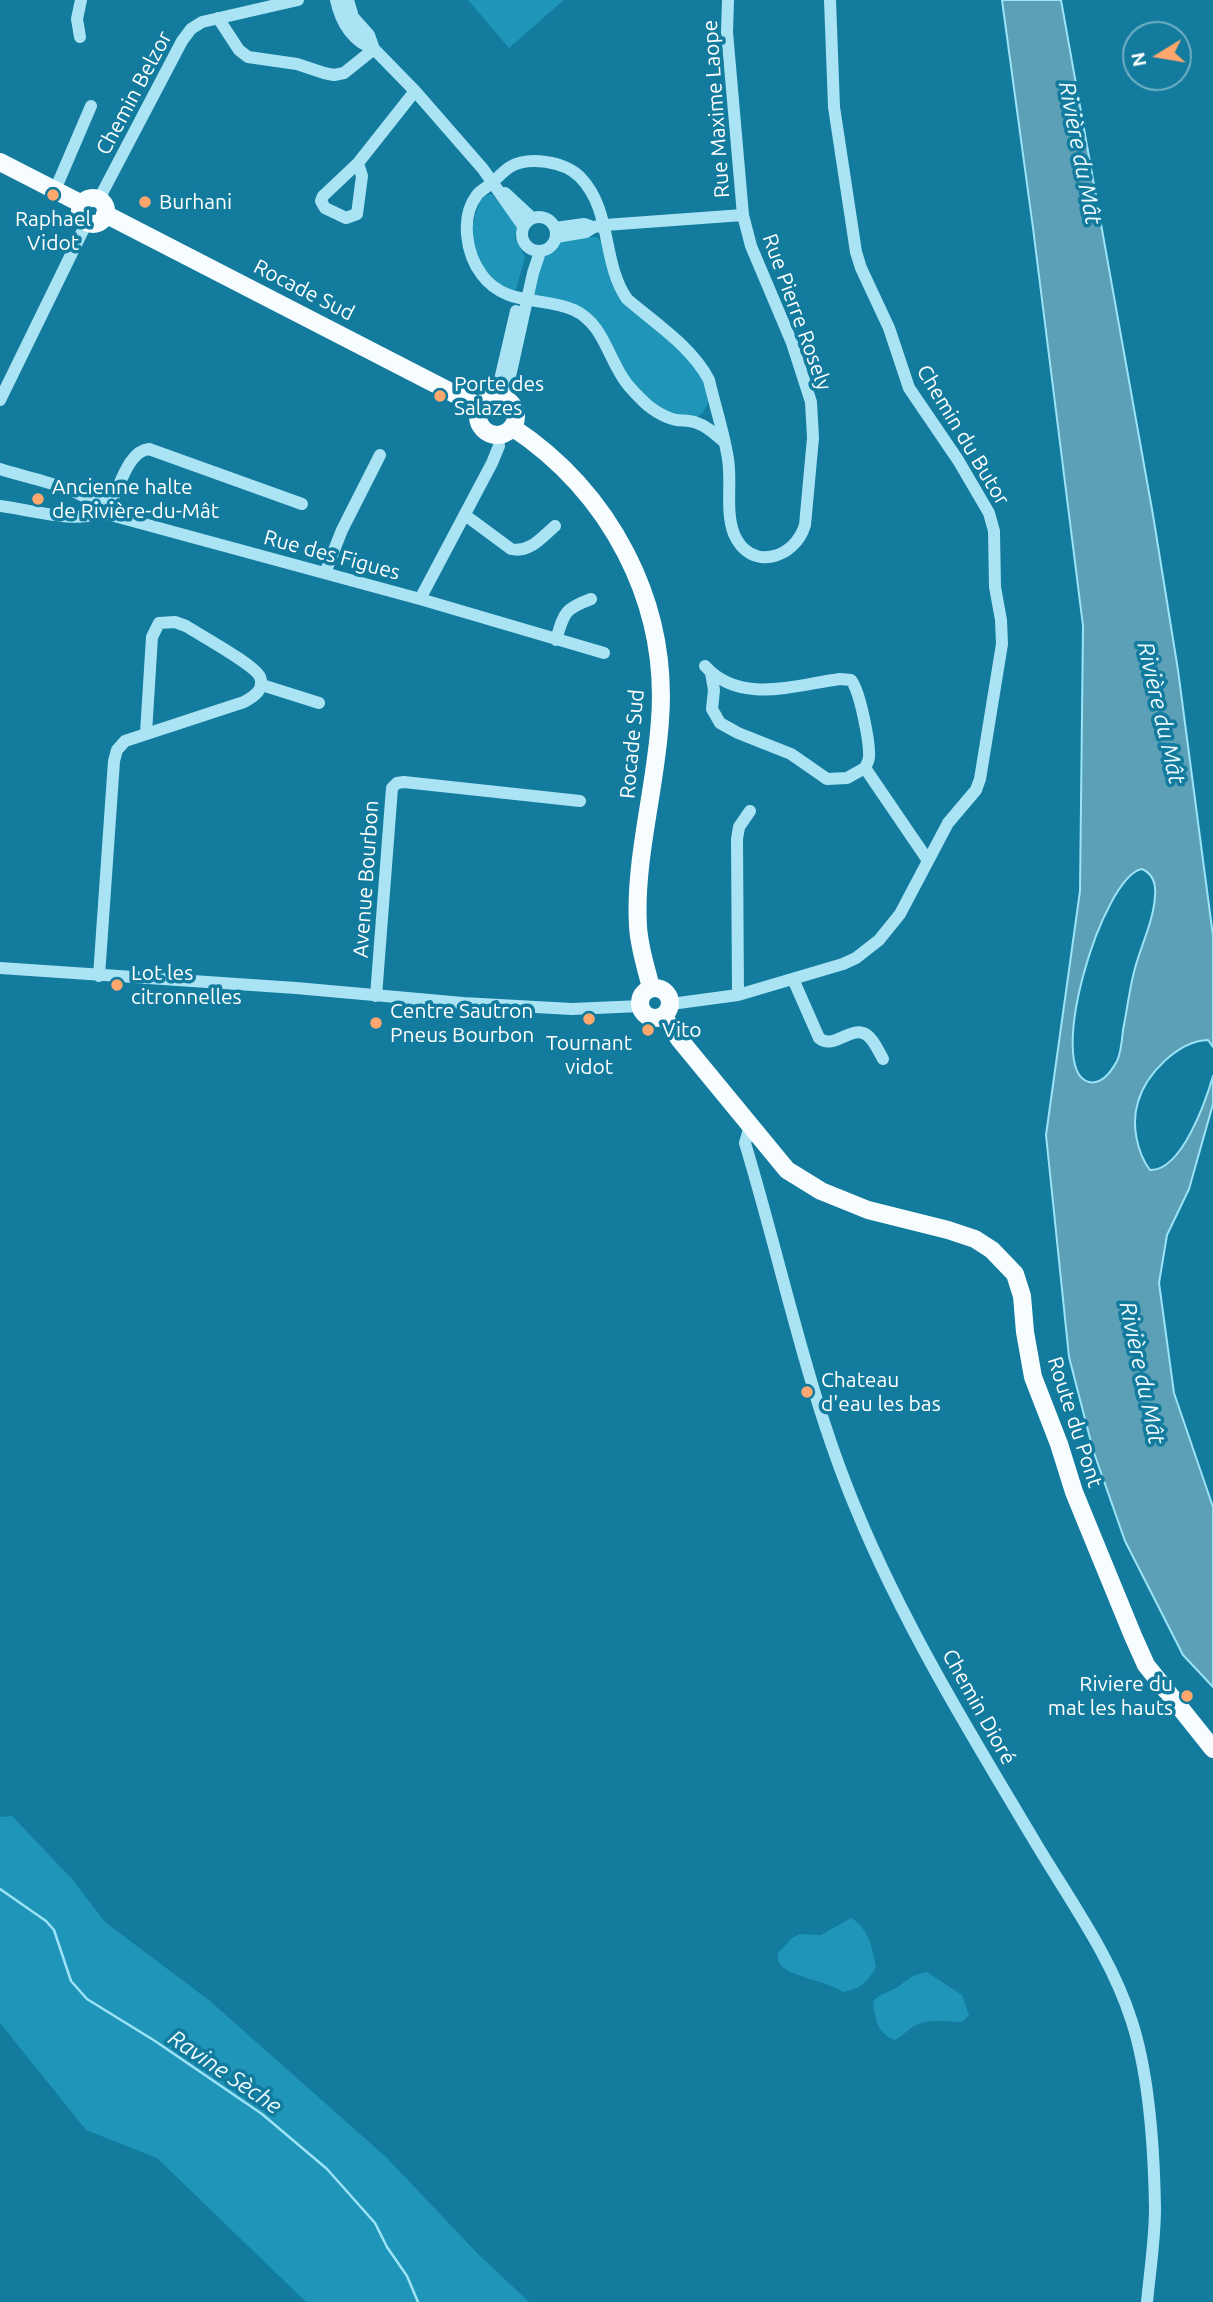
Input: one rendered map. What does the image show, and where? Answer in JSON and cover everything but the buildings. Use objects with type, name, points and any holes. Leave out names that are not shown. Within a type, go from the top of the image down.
[{"type":"main road","name":"Rocade Sud","points":[[0,162],[480,407]]},
{"type":"main road","points":[[490,398],[501,398],[514,408],[515,421],[505,431],[487,432],[480,423],[480,407],[490,398]]},
{"type":"main road","name":"Rocade Sud","points":[[505,431],[567,471],[598,507],[629,559],[642,588],[653,628],[661,692],[660,721],[640,877],[638,924],[640,945],[651,988]]},
{"type":"main road","points":[[651,988],[665,990],[667,1010],[649,1016],[641,1006],[643,993],[651,988]]},
{"type":"main road","name":"Route du Pont","points":[[667,1010],[750,1126],[787,1170],[821,1191],[868,1210],[975,1239],[992,1250],[1015,1274],[1022,1296],[1033,1377],[1074,1492],[1133,1636],[1146,1665],[1213,1749]]},
{"type":"street","points":[[80,37],[77,19],[81,0]]},
{"type":"street","name":"Chemin Belzor","points":[[0,400],[93,210],[182,41],[191,29],[202,22],[298,0]]},
{"type":"street","points":[[337,0],[339,15],[348,29],[360,44],[374,49]]},
{"type":"street","points":[[348,0],[353,17],[369,35],[374,49],[415,91],[496,186],[507,194],[527,222],[523,242],[536,251],[551,247],[556,232]]},
{"type":"street","name":"Rue Maxime Laope","points":[[728,0],[727,32],[743,215]]},
{"type":"street","name":"Chemin du Butor","points":[[667,1010],[738,995],[843,964],[856,958],[879,940],[900,914],[948,823],[976,790],[1002,644],[995,587],[994,531],[989,513],[958,460],[909,388],[889,328],[861,268],[852,233],[834,107],[830,0]]},
{"type":"street","points":[[218,18],[239,50],[248,57],[297,64],[334,75],[344,73],[374,49]]},
{"type":"street","points":[[358,163],[362,176],[355,215],[346,218],[325,208],[321,201],[323,196],[358,163],[415,91]]},
{"type":"street","points":[[55,190],[91,106]]},
{"type":"street","name":"Rue Pierre Rosely","points":[[723,441],[696,422],[673,420],[656,412],[642,400],[623,379],[598,330],[589,320],[562,305],[523,300],[499,290],[483,276],[472,258],[467,237],[469,215],[477,195],[496,186],[511,166],[534,161],[557,164],[578,174],[600,207],[599,226],[618,287],[627,299],[692,355],[709,380],[728,460],[730,516],[739,545],[758,556],[772,557],[795,547],[806,525],[813,438],[811,402],[792,343],[751,246],[743,215]]},
{"type":"street","points":[[527,222],[543,217],[556,232],[586,232],[599,226],[743,215]]},
{"type":"street","points":[[501,398],[536,251]]},
{"type":"street","points":[[696,422],[714,403]]},
{"type":"street","points":[[419,599],[465,515],[505,431]]},
{"type":"street","points":[[0,506],[89,517],[95,507],[113,499],[131,461],[139,452],[149,449],[302,504]]},
{"type":"street","points":[[325,573],[342,530],[380,455]]},
{"type":"street","points":[[0,470],[77,492],[95,507]]},
{"type":"street","name":"Rue des Figues","points":[[95,507],[604,653]]},
{"type":"street","points":[[465,515],[511,549],[519,551],[528,549],[555,526]]},
{"type":"street","points":[[556,640],[564,614],[571,606],[591,599]]},
{"type":"street","points":[[99,976],[114,761],[117,750],[125,741],[146,733],[244,702],[259,692],[262,685],[260,677],[250,666],[186,626],[175,622],[159,624],[152,637],[146,733]]},
{"type":"street","points":[[708,669],[730,685],[757,691],[839,679],[851,680],[857,691],[868,745],[869,758],[865,768],[847,778],[827,779],[791,754],[720,723],[712,709],[714,690],[708,669]]},
{"type":"street","points":[[262,685],[319,703]]},
{"type":"street","points":[[865,768],[927,859]]},
{"type":"street","name":"Avenue Bourbon","points":[[376,996],[392,788],[397,783],[580,801]]},
{"type":"street","points":[[738,995],[737,839],[739,827],[750,811]]},
{"type":"street","points":[[0,968],[572,1009],[641,1006]]},
{"type":"street","points":[[793,979],[823,1042],[863,1033],[869,1036],[883,1059]]},
{"type":"street","name":"Chemin Dioré","points":[[750,1126],[745,1143],[821,1417],[856,1509],[944,1687],[1112,1970],[1132,2023],[1144,2075],[1152,2151],[1155,2210],[1147,2302]]},
{"type":"shaded area","points":[[468,0],[564,0],[509,48]]},
{"type":"shaded area","points":[[492,194],[517,224],[515,238],[525,257],[516,290],[509,292],[487,271],[475,249],[473,224],[477,211],[483,196]]},
{"type":"shaded area","points":[[597,237],[602,242],[610,279],[661,334],[704,374],[708,403],[703,413],[696,418],[677,417],[651,403],[627,379],[593,319],[531,295],[541,260],[561,241]]},
{"type":"shaded area","points":[[12,1816],[72,1879],[105,1922],[210,2001],[386,2157],[478,2254],[529,2302],[306,2302],[157,2158],[86,2130],[0,2023],[0,1817]]},
{"type":"shaded area","points":[[851,1918],[866,1933],[876,1967],[859,1987],[843,1992],[791,1972],[780,1964],[778,1953],[792,1938],[800,1934],[821,1935]]},
{"type":"shaded area","points":[[927,1972],[962,1995],[969,2015],[962,2022],[931,2021],[919,2024],[895,2040],[884,2034],[878,2025],[873,2001],[911,1978]]},
{"type":"water","name":"Rivière du Mât","points":[[1002,0],[1061,0],[1153,515],[1178,670],[1213,936],[1213,1047],[1208,1040],[1197,1042],[1186,1046],[1165,1061],[1142,1091],[1135,1120],[1136,1138],[1145,1163],[1150,1170],[1162,1167],[1182,1147],[1191,1132],[1213,1076],[1213,1104],[1189,1189],[1167,1235],[1159,1283],[1174,1393],[1213,1507],[1213,1687],[1183,1655],[1125,1541],[1093,1450],[1069,1357],[1046,1135],[1080,891],[1083,626]],"holes":[[[1142,869],[1154,883],[1154,905],[1132,979],[1119,1054],[1106,1077],[1098,1082],[1089,1082],[1077,1070],[1073,1045],[1075,1012],[1084,974],[1096,937],[1111,904],[1126,880]]]},
{"type":"waterway","name":"Ravine Sèche","points":[[0,1889],[46,1921],[54,1930],[71,1981],[87,1999],[155,2041],[262,2114],[327,2169],[375,2223],[387,2247],[407,2276],[418,2302]]},
{"type":"place","name":"Raphael Vidot","points":[[53,195]]},
{"type":"place","name":"Burhani","points":[[145,202]]},
{"type":"place","name":"Porte des Salazes","points":[[440,396]]},
{"type":"place","name":"Ancienne halte de Rivière-du-Mât","points":[[38,499]]},
{"type":"place","name":"Lot les citronnelles","points":[[117,985]]},
{"type":"place","name":"Tournant vidot","points":[[589,1019]]},
{"type":"place","name":"Centre Sautron Pneus Bourbon","points":[[376,1023]]},
{"type":"place","name":"Vito","points":[[648,1030]]},
{"type":"place","name":"Chateau d'eau les bas","points":[[807,1392]]},
{"type":"place","name":"Riviere du mat les hauts","points":[[1187,1696]]}]
